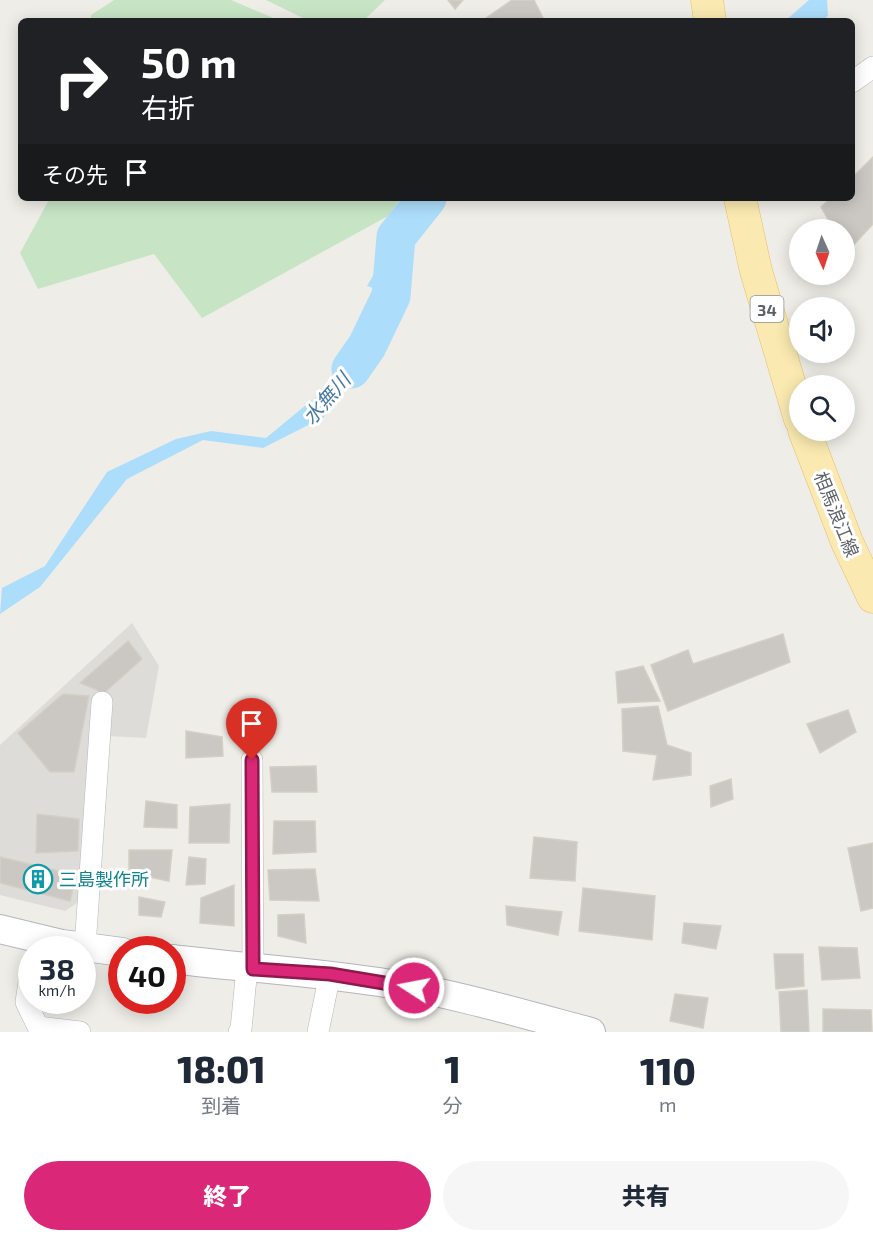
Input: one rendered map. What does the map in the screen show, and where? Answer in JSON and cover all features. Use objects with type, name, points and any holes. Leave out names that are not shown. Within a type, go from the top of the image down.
[{"type":"main road","points":[[707,0],[710,18]]},
{"type":"main road","name":"34","points":[[741,201],[765,304],[789,383]]},
{"type":"main road","name":"相馬浪江線","points":[[808,441],[848,542],[873,597]]},
{"type":"street","points":[[855,80],[873,67]]},
{"type":"street","points":[[87,936],[102,702]]},
{"type":"street","points":[[238,1032],[241,1029],[250,969],[252,760]]},
{"type":"street","points":[[0,929],[18,940]]},
{"type":"street","points":[[186,961],[250,969],[330,974],[455,997],[591,1032]]},
{"type":"street","points":[[318,1032],[330,974]]},
{"type":"street","points":[[32,1014],[38,1027],[80,1032]]},
{"type":"shaded area","points":[[132,623],[159,666],[146,738],[90,735],[80,901],[65,911],[0,895],[0,745]]},
{"type":"green space","points":[[114,0],[231,0],[273,18],[91,18],[91,15]]},
{"type":"green space","points":[[266,0],[385,0],[366,18],[303,18]]},
{"type":"green space","points":[[48,201],[399,201],[388,216],[202,318],[154,254],[38,289],[20,253]]},
{"type":"water","points":[[809,0],[827,0],[828,16],[826,18],[788,18]]},
{"type":"water","points":[[413,201],[441,201],[422,221],[398,269],[398,315],[324,417],[263,448],[203,440],[127,479],[40,587],[0,614],[2,588],[45,566],[107,472],[176,439],[211,431],[266,438],[329,386],[387,312],[389,293],[367,286],[396,237],[400,216]]},
{"type":"building","points":[[448,0],[463,0],[455,9]]},
{"type":"building","points":[[512,0],[534,0],[543,18],[486,18]]},
{"type":"building","points":[[873,157],[873,224],[855,243],[855,219],[828,219],[821,207],[828,201],[855,201],[855,175]]},
{"type":"building","points":[[783,634],[790,662],[668,711],[651,665],[688,650],[693,664]]},
{"type":"building","points":[[128,641],[142,659],[104,693],[80,683]]},
{"type":"building","points":[[643,666],[660,701],[618,703],[616,672]]},
{"type":"building","points":[[63,694],[89,696],[74,772],[50,772],[18,733]]},
{"type":"building","points":[[658,706],[667,745],[691,753],[691,775],[653,780],[657,755],[623,751],[622,709]]},
{"type":"building","points":[[848,710],[856,732],[820,753],[807,724]]},
{"type":"building","points":[[186,731],[222,737],[223,756],[186,758]]},
{"type":"building","points":[[316,766],[317,792],[272,792],[270,767]]},
{"type":"building","points":[[731,779],[733,799],[711,807],[710,786]]},
{"type":"building","points":[[146,801],[177,805],[177,828],[144,827]]},
{"type":"building","points":[[230,804],[229,843],[189,843],[190,807]]},
{"type":"building","points":[[37,814],[79,819],[78,851],[36,853]]},
{"type":"building","points":[[274,821],[315,821],[316,852],[273,854]]},
{"type":"building","points":[[534,837],[577,842],[575,881],[530,878]]},
{"type":"building","points":[[873,843],[873,908],[861,911],[848,848]]},
{"type":"building","points":[[129,850],[172,850],[169,881],[129,873]]},
{"type":"building","name":"三島製作所","points":[[0,857],[76,875],[70,901],[0,883]]},
{"type":"building","points":[[189,857],[206,859],[205,884],[186,885]]},
{"type":"building","points":[[315,869],[319,901],[270,900],[268,870]]},
{"type":"building","points":[[234,885],[234,926],[200,923],[201,898]]},
{"type":"building","points":[[583,888],[655,896],[652,940],[579,931]]},
{"type":"building","points":[[139,897],[165,902],[161,917],[139,915]]},
{"type":"building","points":[[506,906],[562,912],[558,935],[507,925]]},
{"type":"building","points":[[304,914],[306,943],[278,936],[278,915]]},
{"type":"building","points":[[684,923],[721,926],[716,949],[682,943]]},
{"type":"building","points":[[819,947],[857,948],[860,978],[822,980]]},
{"type":"building","points":[[774,954],[803,954],[804,986],[776,989]]},
{"type":"building","points":[[807,990],[809,1032],[781,1032],[779,992]]},
{"type":"building","points":[[675,994],[708,998],[703,1028],[670,1021]]},
{"type":"building","points":[[823,1009],[871,1010],[872,1032],[823,1032]]},
{"type":"waterway","name":"水無川","points":[[351,369],[367,346],[391,296],[396,237],[425,201]]},
{"type":"place","name":"三島製作所","points":[[38,879]]},
{"type":"route","points":[[252,760],[253,969],[330,974],[414,988]]}]
